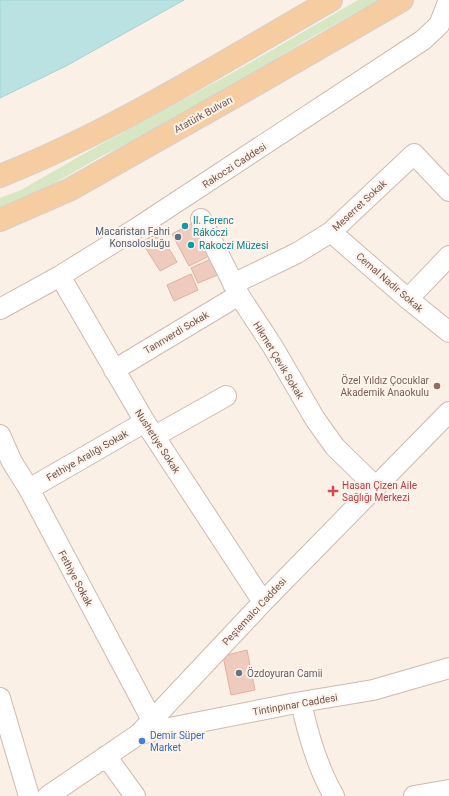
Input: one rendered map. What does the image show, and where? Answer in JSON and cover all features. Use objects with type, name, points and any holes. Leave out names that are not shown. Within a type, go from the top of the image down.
[{"type":"main road","points":[[0,176],[80,141],[129,115],[331,0]]},
{"type":"main road","name":"Atatürk Bulvarı","points":[[0,220],[69,190],[402,0]]},
{"type":"street","name":"Rakoczi Caddesi","points":[[0,309],[60,276],[144,224],[424,40],[439,24],[449,0]]},
{"type":"street","name":"Meserret Sokak","points":[[236,290],[331,232],[414,154],[449,191]]},
{"type":"street","name":"Hikmet Çevik Sokak","points":[[201,219],[236,290],[273,347],[315,419],[334,447],[376,487]]},
{"type":"street","name":"Cemal Nadir Sokak","points":[[331,232],[408,299],[449,332]]},
{"type":"street","points":[[408,299],[449,256]]},
{"type":"street","name":"Nushetiye Sokak","points":[[60,276],[150,429],[263,602]]},
{"type":"street","name":"Tanrıverdi Sokak","points":[[114,370],[236,290]]},
{"type":"street","name":"Fethiye Aralığı Sokak","points":[[29,489],[150,429],[226,396]]},
{"type":"street","name":"Peştemalcı Caddesi","points":[[48,796],[146,727],[263,602],[449,412]]},
{"type":"street","name":"Fethiye Sokak","points":[[0,435],[6,465],[29,489],[146,727]]},
{"type":"street","name":"Tintinpınar Caddesi","points":[[146,727],[373,690],[449,668]]},
{"type":"street","points":[[0,698],[5,737],[29,796]]},
{"type":"street","points":[[301,702],[306,729],[330,795]]},
{"type":"street","points":[[106,756],[135,796]]},
{"type":"green space","points":[[358,0],[379,0],[305,41],[239,82],[145,135],[100,157],[36,194],[0,209],[0,198],[21,190],[94,148],[234,72]]},
{"type":"water","points":[[0,0],[184,0],[66,66],[0,98]]},
{"type":"building","name":"Rakoczi Müzesi","points":[[194,222],[211,255],[189,266],[172,234]]},
{"type":"building","points":[[159,232],[177,262],[160,271],[142,242]]},
{"type":"building","points":[[213,258],[220,274],[198,283],[191,268]]},
{"type":"building","points":[[191,274],[198,290],[174,301],[167,285]]},
{"type":"building","name":"Özdoyuran Camii","points":[[247,650],[255,690],[231,695],[223,656]]},
{"type":"place","name":"II. Ferenc Rákóczi","points":[[185,226]]},
{"type":"place","name":"Macaristan Fahri Konsolosluğu","points":[[178,237]]},
{"type":"place","name":"Rakoczi Müzesi","points":[[191,245]]},
{"type":"place","name":"Özel Yıldız Çocuklar Akademik Anaokulu","points":[[437,386]]},
{"type":"place","name":"Hasan Çizen Aile Sağlığı Merkezi","points":[[333,491]]},
{"type":"place","name":"Özdoyuran Camii","points":[[239,673]]},
{"type":"place","name":"Demir Süper Market","points":[[142,741]]}]
